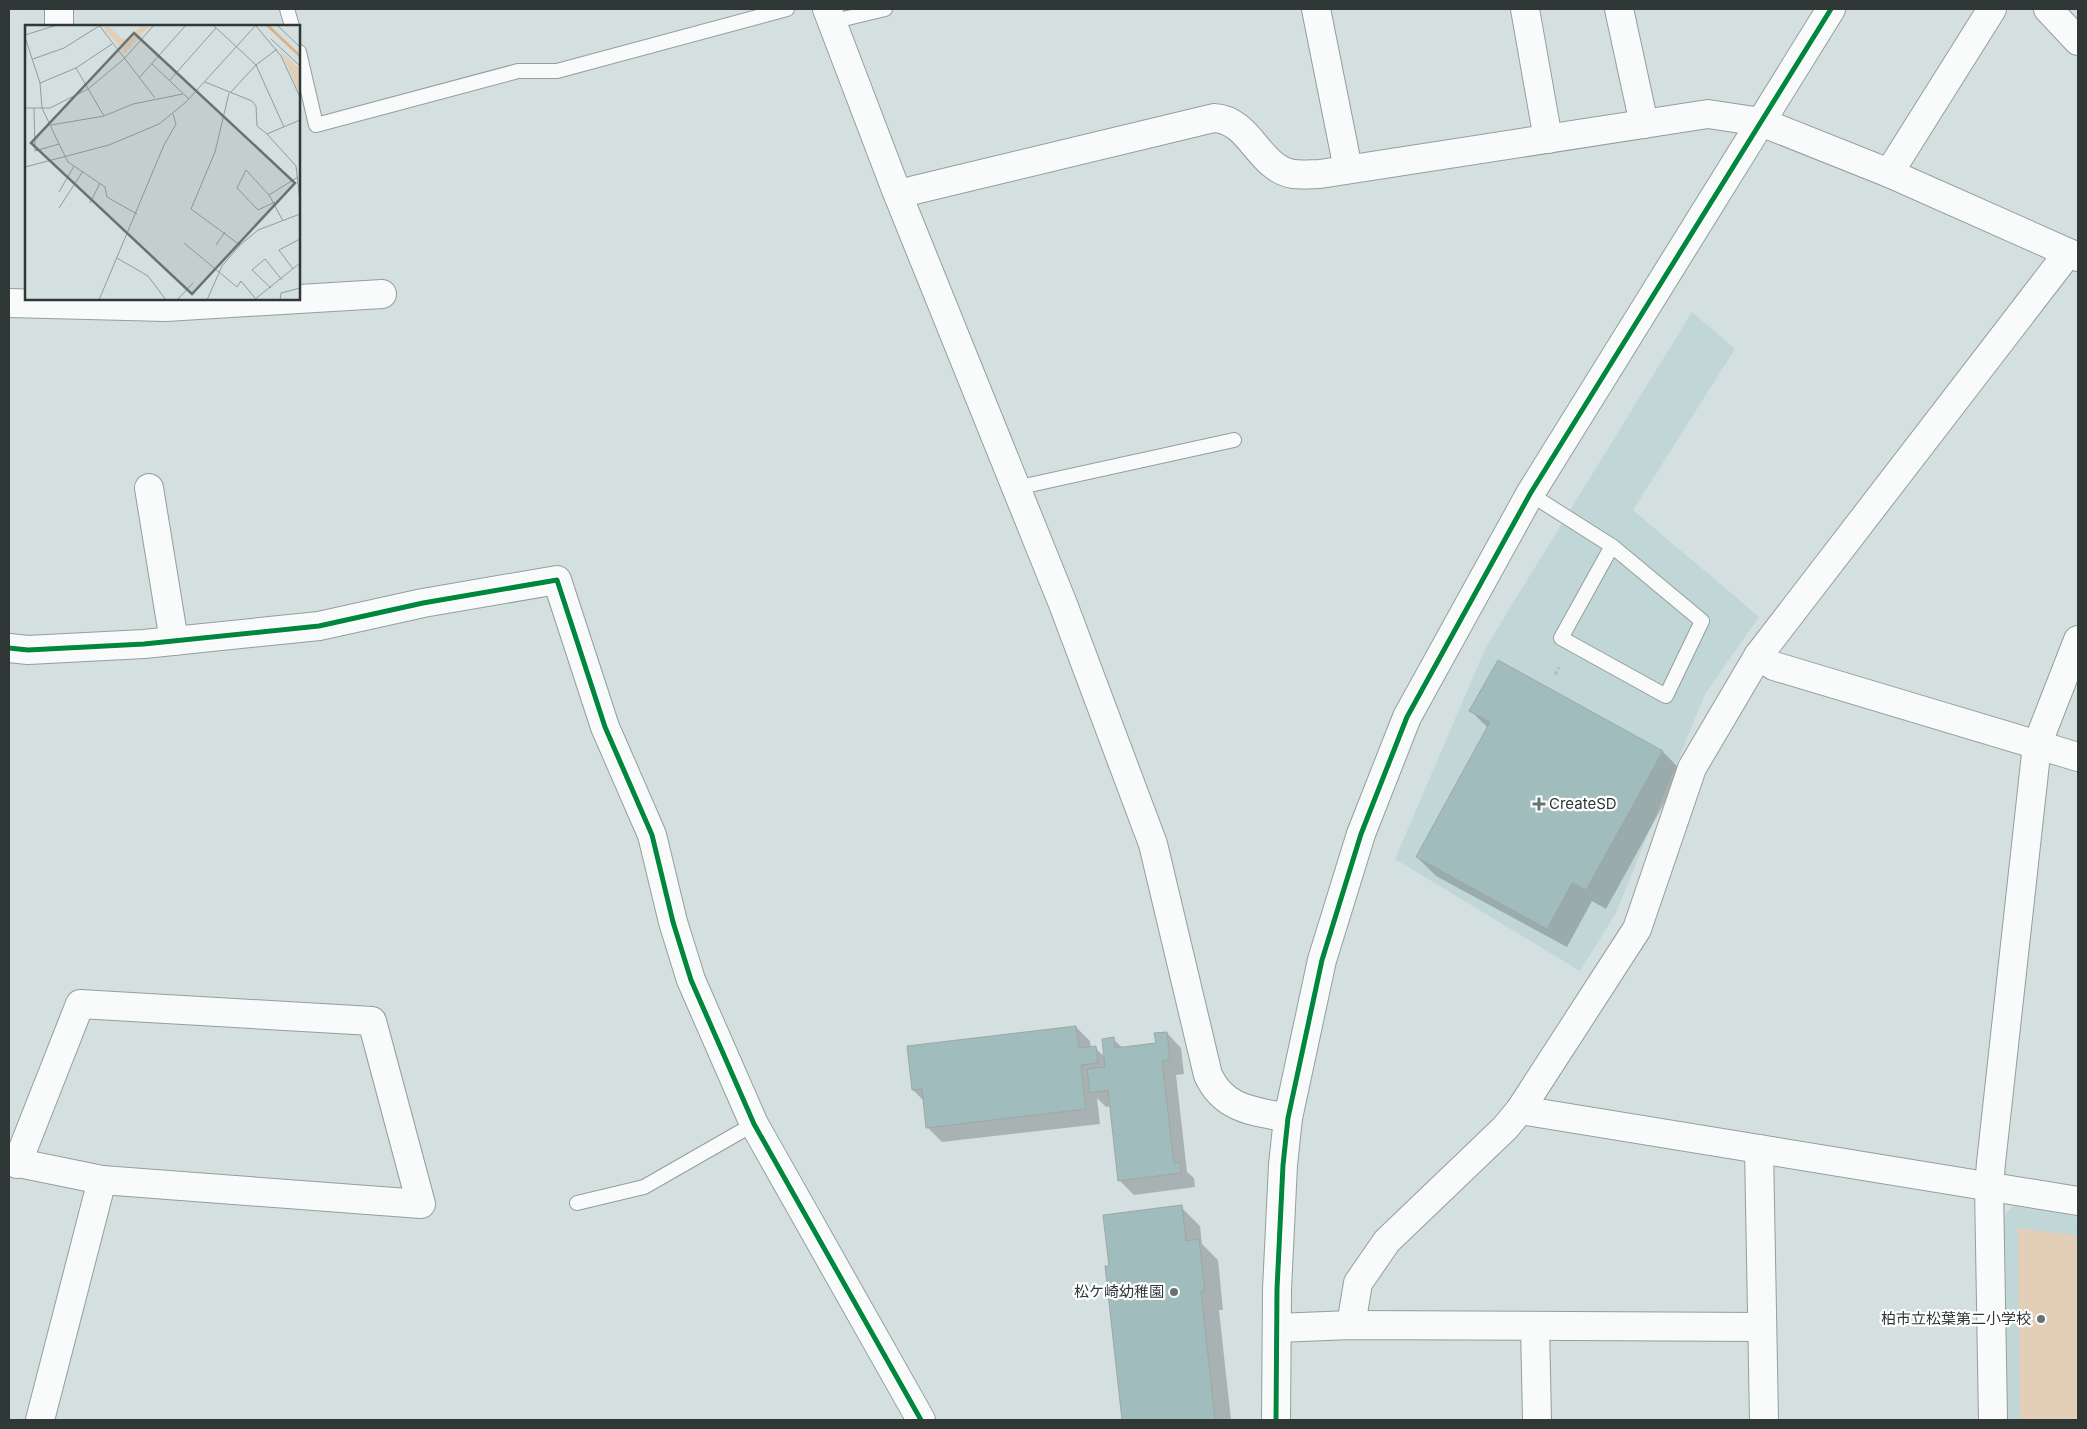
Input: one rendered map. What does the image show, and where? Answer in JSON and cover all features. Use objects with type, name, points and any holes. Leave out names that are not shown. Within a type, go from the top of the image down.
[{"type":"street","points":[[58,25],[60,9]]},
{"type":"street","points":[[1316,9],[1348,169]]},
{"type":"street","points":[[1525,9],[1548,139]]},
{"type":"street","points":[[1619,9],[1644,124]]},
{"type":"street","points":[[1276,1420],[1282,1174],[1288,1118],[1322,960],[1361,834],[1407,717],[1530,494],[1831,9]]},
{"type":"street","points":[[1889,172],[1992,9]]},
{"type":"street","points":[[2048,9],[2078,41]]},
{"type":"street","points":[[829,16],[898,194],[1063,604],[1153,844],[1208,1075],[1214,1090],[1225,1099],[1246,1110],[1288,1118]]},
{"type":"street","points":[[898,194],[1214,118],[1225,118],[1236,124],[1277,167],[1292,174],[1320,174],[1708,114],[1761,122],[1889,172],[2073,255],[1758,656],[1692,768],[1637,929],[1520,1110],[1504,1128],[1388,1241],[1358,1282],[1351,1325]]},
{"type":"street","points":[[300,299],[382,294]]},
{"type":"street","points":[[9,303],[166,307],[282,300]]},
{"type":"street","points":[[149,488],[174,641]]},
{"type":"street","points":[[9,648],[28,650],[174,641],[319,626],[423,603],[557,580],[605,727],[652,835],[673,922],[691,980],[754,1124],[921,1420]]},
{"type":"street","points":[[1993,1420],[1989,1187],[2037,745],[2078,640]]},
{"type":"street","points":[[1758,656],[1774,666],[2078,757]]},
{"type":"street","points":[[80,1004],[372,1021],[421,1204],[102,1180],[13,1162],[80,1004]]},
{"type":"street","points":[[1520,1110],[2078,1201]]},
{"type":"street","points":[[1759,1148],[1764,1420]]},
{"type":"street","points":[[40,1420],[102,1180]]},
{"type":"street","points":[[1277,1328],[1351,1325],[1762,1327]]},
{"type":"street","points":[[1536,1327],[1537,1420]]},
{"type":"lane","points":[[287,9],[292,25]]},
{"type":"lane","points":[[300,56],[316,125],[518,71],[557,71],[787,9]]},
{"type":"lane","points":[[829,16],[885,9]]},
{"type":"lane","points":[[1016,488],[1234,440]]},
{"type":"lane","points":[[1530,494],[1612,546],[1702,621],[1666,696],[1561,638],[1612,546]]},
{"type":"lane","points":[[577,1203],[644,1187],[754,1124]]},
{"type":"shaded area","points":[[1692,312],[1735,349],[1633,510],[1759,617],[1705,694],[1616,913],[1580,971],[1395,859],[1486,647]]},
{"type":"shaded area","name":"柏市立松葉第二小学校","points":[[2015,1205],[2078,1217],[2078,1420],[2006,1420],[2001,1218]]},
{"type":"shaded area","name":"柏市立松葉第二小学校","points":[[2018,1228],[2078,1236],[2078,1420],[2020,1420]]},
{"type":"building","name":"CreateSD","points":[[1498,660],[1663,751],[1586,890],[1572,883],[1547,929],[1416,857],[1490,722],[1469,711]]},
{"type":"building","points":[[1076,1026],[1079,1048],[1096,1046],[1098,1063],[1081,1065],[1086,1109],[926,1128],[922,1089],[912,1090],[907,1046]]},
{"type":"building","points":[[1167,1032],[1170,1060],[1162,1061],[1174,1163],[1180,1162],[1181,1173],[1118,1181],[1108,1090],[1090,1093],[1087,1069],[1105,1067],[1102,1039],[1114,1037],[1115,1048],[1156,1043],[1154,1033]]},
{"type":"building","points":[[1182,1205],[1186,1241],[1199,1239],[1205,1291],[1201,1291],[1215,1420],[1122,1420],[1105,1266],[1109,1266],[1103,1215]]},
{"type":"cycle path","points":[[1276,1420],[1277,1289],[1283,1165],[1288,1118],[1322,960],[1361,834],[1407,717],[1530,494],[1831,9]]},
{"type":"cycle path","points":[[9,648],[28,650],[144,644],[319,626],[423,603],[557,580],[605,727],[652,835],[673,922],[691,980],[754,1124],[921,1420]]},
{"type":"place","name":"CreateSD","points":[[1539,804]]},
{"type":"place","name":"松ケ崎幼稚園","points":[[1174,1292]]},
{"type":"place","name":"柏市立松葉第二小学校","points":[[2041,1319]]}]
